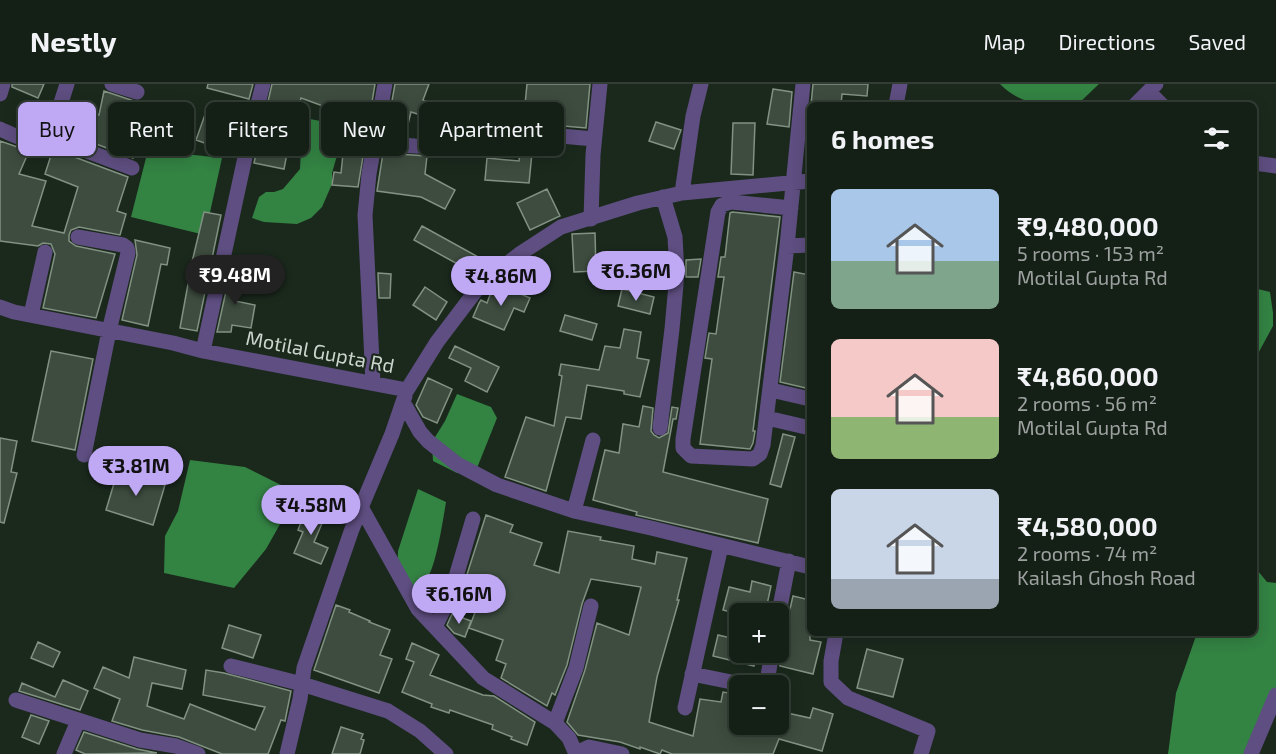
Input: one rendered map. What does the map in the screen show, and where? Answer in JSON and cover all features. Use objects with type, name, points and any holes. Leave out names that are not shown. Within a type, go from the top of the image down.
[{"type":"street","points":[[0,94],[3,84]]},
{"type":"street","points":[[61,102],[67,84]]},
{"type":"street","points":[[112,84],[137,92]]},
{"type":"street","points":[[203,351],[246,150],[263,84]]},
{"type":"street","points":[[382,102],[385,84]]},
{"type":"street","points":[[591,219],[594,139],[600,84]]},
{"type":"street","points":[[682,193],[693,116],[701,84]]},
{"type":"street","points":[[791,208],[731,202],[722,205],[718,212],[682,448],[691,456],[753,459],[760,454],[771,390],[791,208],[803,84]]},
{"type":"street","points":[[897,102],[900,84]]},
{"type":"street","points":[[1139,102],[1152,88],[1160,102]]},
{"type":"street","points":[[0,129],[18,137]]},
{"type":"street","points":[[407,145],[487,149],[510,147],[522,135],[528,133],[594,139]]},
{"type":"street","points":[[96,154],[132,168]]},
{"type":"street","points":[[372,156],[365,215],[373,383]]},
{"type":"street","points":[[1257,163],[1276,166]]},
{"type":"street","name":"Motilal Gupta Rd","points":[[0,308],[203,351],[373,383],[405,396],[425,359],[481,284],[561,227],[682,193],[807,181]]},
{"type":"street","points":[[660,428],[676,273],[675,237],[663,197]]},
{"type":"street","points":[[78,237],[123,245],[127,248],[128,253],[109,331],[84,455]]},
{"type":"street","points":[[787,246],[807,245]]},
{"type":"street","points":[[31,315],[45,252]]},
{"type":"street","points":[[771,390],[807,398]]},
{"type":"street","points":[[288,754],[307,658],[361,507],[392,434],[405,396]]},
{"type":"street","points":[[405,396],[420,432],[428,441],[457,464],[497,485],[574,511],[807,566]]},
{"type":"street","points":[[767,418],[807,427]]},
{"type":"street","points":[[574,511],[593,440]]},
{"type":"street","points":[[361,507],[418,609],[483,678],[555,723],[569,738],[576,753],[589,747],[622,754]]},
{"type":"street","points":[[435,627],[450,597],[473,519]]},
{"type":"street","points":[[685,708],[721,546]]},
{"type":"street","points":[[781,603],[789,561]]},
{"type":"street","points":[[555,723],[576,668],[591,606]]},
{"type":"street","points":[[836,636],[831,661],[831,682],[848,698],[928,730],[921,754]]},
{"type":"street","points":[[231,666],[302,684],[388,711],[420,731],[446,754]]},
{"type":"street","points":[[692,674],[729,682]]},
{"type":"street","points":[[1251,754],[1276,695]]},
{"type":"street","points":[[16,700],[140,740],[176,746],[198,754]]},
{"type":"street","points":[[64,754],[78,721]]},
{"type":"shaded area","points":[[1000,84],[1099,84],[1080,102],[1032,102],[1009,92]]},
{"type":"shaded area","points":[[309,120],[321,122],[321,156],[337,156],[332,173],[332,184],[322,207],[311,218],[297,224],[264,222],[252,218],[259,197],[266,192],[283,189],[300,169],[301,156],[309,156]]},
{"type":"shaded area","points":[[194,155],[222,158],[205,235],[131,217],[146,156]]},
{"type":"shaded area","points":[[1257,289],[1270,292],[1273,326],[1257,355]]},
{"type":"shaded area","points":[[457,394],[491,407],[497,418],[475,473],[457,473],[433,461],[432,442],[445,421]]},
{"type":"shaded area","points":[[190,460],[245,467],[283,486],[296,496],[266,549],[234,588],[164,573],[165,536],[178,511]]},
{"type":"shaded area","points":[[418,489],[446,502],[429,576],[425,582],[412,589],[397,577],[398,551]]},
{"type":"shaded area","points":[[1257,571],[1267,582],[1276,583],[1276,690],[1248,754],[1168,754],[1176,693],[1196,636],[1257,636]]},
{"type":"building","points":[[12,84],[44,84],[38,98],[12,87]]},
{"type":"building","points":[[208,84],[253,84],[249,99],[207,88]]},
{"type":"building","points":[[272,84],[375,84],[372,102],[321,102],[321,105],[301,98],[300,102],[268,102]]},
{"type":"building","points":[[395,84],[429,84],[423,100],[428,102],[419,102],[419,114],[411,112],[407,128],[407,102],[392,102]]},
{"type":"building","points":[[527,84],[590,84],[586,128],[564,126],[564,102],[525,102]]},
{"type":"building","points":[[813,84],[868,84],[867,96],[842,94],[841,102],[811,102]]},
{"type":"building","points":[[773,89],[792,92],[789,127],[767,124]]},
{"type":"building","points":[[104,91],[134,101],[141,101],[108,102],[108,148],[96,144],[96,114],[99,115]]},
{"type":"building","points":[[206,112],[206,144],[196,140]]},
{"type":"building","points":[[656,122],[681,130],[674,149],[649,141]]},
{"type":"building","points":[[733,123],[755,123],[753,175],[731,174]]},
{"type":"building","points":[[0,141],[18,147],[18,156],[27,156],[19,174],[46,181],[32,226],[64,233],[78,187],[45,174],[51,156],[72,156],[128,177],[117,211],[126,214],[120,235],[79,227],[71,230],[69,235],[69,241],[76,246],[115,254],[96,318],[43,308],[55,254],[51,244],[43,243],[38,246],[0,241]]},
{"type":"building","points":[[407,155],[427,156],[425,174],[455,190],[445,209],[421,197],[377,191],[383,156]]},
{"type":"building","points":[[256,156],[287,156],[284,169],[254,163]]},
{"type":"building","points":[[343,156],[363,156],[358,187],[332,185],[334,172],[341,173]]},
{"type":"building","points":[[520,156],[532,156],[529,183],[485,180],[487,158],[519,161]]},
{"type":"building","points":[[547,189],[560,216],[530,230],[517,203]]},
{"type":"building","points":[[204,212],[221,215],[197,331],[180,328]]},
{"type":"building","points":[[730,213],[780,217],[753,431],[755,431],[750,449],[700,444],[712,359],[705,358],[709,333],[716,334],[724,277],[718,277],[721,257],[725,257]]},
{"type":"building","points":[[422,226],[480,258],[472,272],[414,240]]},
{"type":"building","points":[[595,233],[596,271],[574,272],[572,234]]},
{"type":"building","points":[[135,240],[170,248],[167,265],[161,264],[148,326],[122,320],[137,255]]},
{"type":"building","points":[[701,259],[698,277],[686,277],[686,260]]},
{"type":"building","points":[[232,264],[240,265],[235,301],[255,305],[251,328],[232,325],[231,332],[217,332]]},
{"type":"building","points":[[794,272],[807,274],[807,388],[780,382]]},
{"type":"building","points":[[378,273],[391,274],[390,298],[379,298]]},
{"type":"building","points":[[497,284],[530,298],[524,312],[514,308],[504,330],[473,317],[481,300],[487,303],[493,287]]},
{"type":"building","points":[[425,287],[447,302],[436,320],[413,305]]},
{"type":"building","points":[[622,289],[654,297],[650,314],[618,306]]},
{"type":"building","points":[[565,315],[597,324],[592,340],[560,331]]},
{"type":"building","points":[[624,329],[641,332],[637,358],[649,360],[640,397],[624,394],[624,391],[587,385],[581,419],[566,417],[546,491],[505,477],[526,417],[554,426],[562,376],[559,375],[561,364],[599,370],[605,346],[620,348]]},
{"type":"building","points":[[455,346],[499,367],[487,392],[465,381],[471,368],[449,358]]},
{"type":"building","points":[[51,351],[93,359],[75,450],[32,441]]},
{"type":"building","points":[[428,378],[452,389],[437,423],[423,417],[416,405]]},
{"type":"building","points":[[643,406],[653,408],[651,431],[659,438],[668,433],[672,407],[678,408],[676,419],[673,419],[663,472],[768,499],[758,543],[636,515],[637,512],[593,500],[605,450],[619,453],[623,424],[639,427]]},
{"type":"building","points":[[783,434],[795,437],[781,487],[770,484]]},
{"type":"building","points":[[0,438],[17,441],[11,472],[17,473],[4,523],[0,522]]},
{"type":"building","points":[[118,470],[165,485],[153,525],[106,510]]},
{"type":"building","points":[[307,506],[326,514],[314,542],[328,548],[321,564],[294,553],[303,532],[298,530]]},
{"type":"building","points":[[486,515],[513,525],[510,532],[542,543],[534,565],[559,573],[568,531],[634,546],[632,559],[655,564],[657,552],[687,558],[677,600],[679,600],[657,677],[649,722],[693,736],[700,699],[721,702],[723,692],[729,693],[729,735],[789,735],[789,713],[810,718],[813,708],[833,714],[822,751],[779,739],[773,754],[672,754],[662,750],[660,754],[620,742],[578,735],[567,722],[585,670],[597,623],[629,635],[641,587],[591,579],[582,604],[567,665],[555,695],[552,693],[547,706],[501,678],[506,664],[496,660],[503,640],[469,628],[481,597],[462,590]]},
{"type":"building","points":[[752,581],[771,586],[767,603],[729,603],[729,612],[723,610],[729,587],[750,592]]},
{"type":"building","points":[[793,596],[807,599],[807,636],[810,636],[810,640],[821,642],[813,674],[780,666],[780,663],[789,663],[789,613]]},
{"type":"building","points":[[336,605],[390,630],[380,655],[392,659],[379,693],[314,670]]},
{"type":"building","points":[[452,614],[471,621],[465,637],[454,633],[447,625]]},
{"type":"building","points":[[229,625],[261,635],[253,658],[222,648]]},
{"type":"building","points":[[718,635],[729,638],[729,660],[713,656]]},
{"type":"building","points":[[38,642],[60,652],[53,667],[31,658]]},
{"type":"building","points":[[412,643],[439,655],[430,675],[483,695],[494,696],[535,722],[527,745],[492,729],[493,725],[450,710],[449,713],[431,707],[432,704],[402,692],[414,662],[406,659]]},
{"type":"building","points":[[867,649],[903,659],[893,697],[857,688]]},
{"type":"building","points":[[134,657],[186,670],[182,689],[152,683],[147,706],[184,719],[190,704],[255,730],[265,707],[203,695],[206,670],[291,691],[285,721],[281,720],[268,754],[222,754],[179,737],[112,721],[120,699],[94,688],[103,667],[129,678]]},
{"type":"building","points":[[63,680],[88,691],[80,710],[19,691],[22,683],[55,697]]},
{"type":"building","points":[[31,715],[49,721],[39,744],[22,737]]},
{"type":"building","points":[[341,727],[363,734],[361,739],[364,740],[360,754],[332,754]]},
{"type":"building","points":[[84,732],[157,753],[85,754],[76,750]]}]
